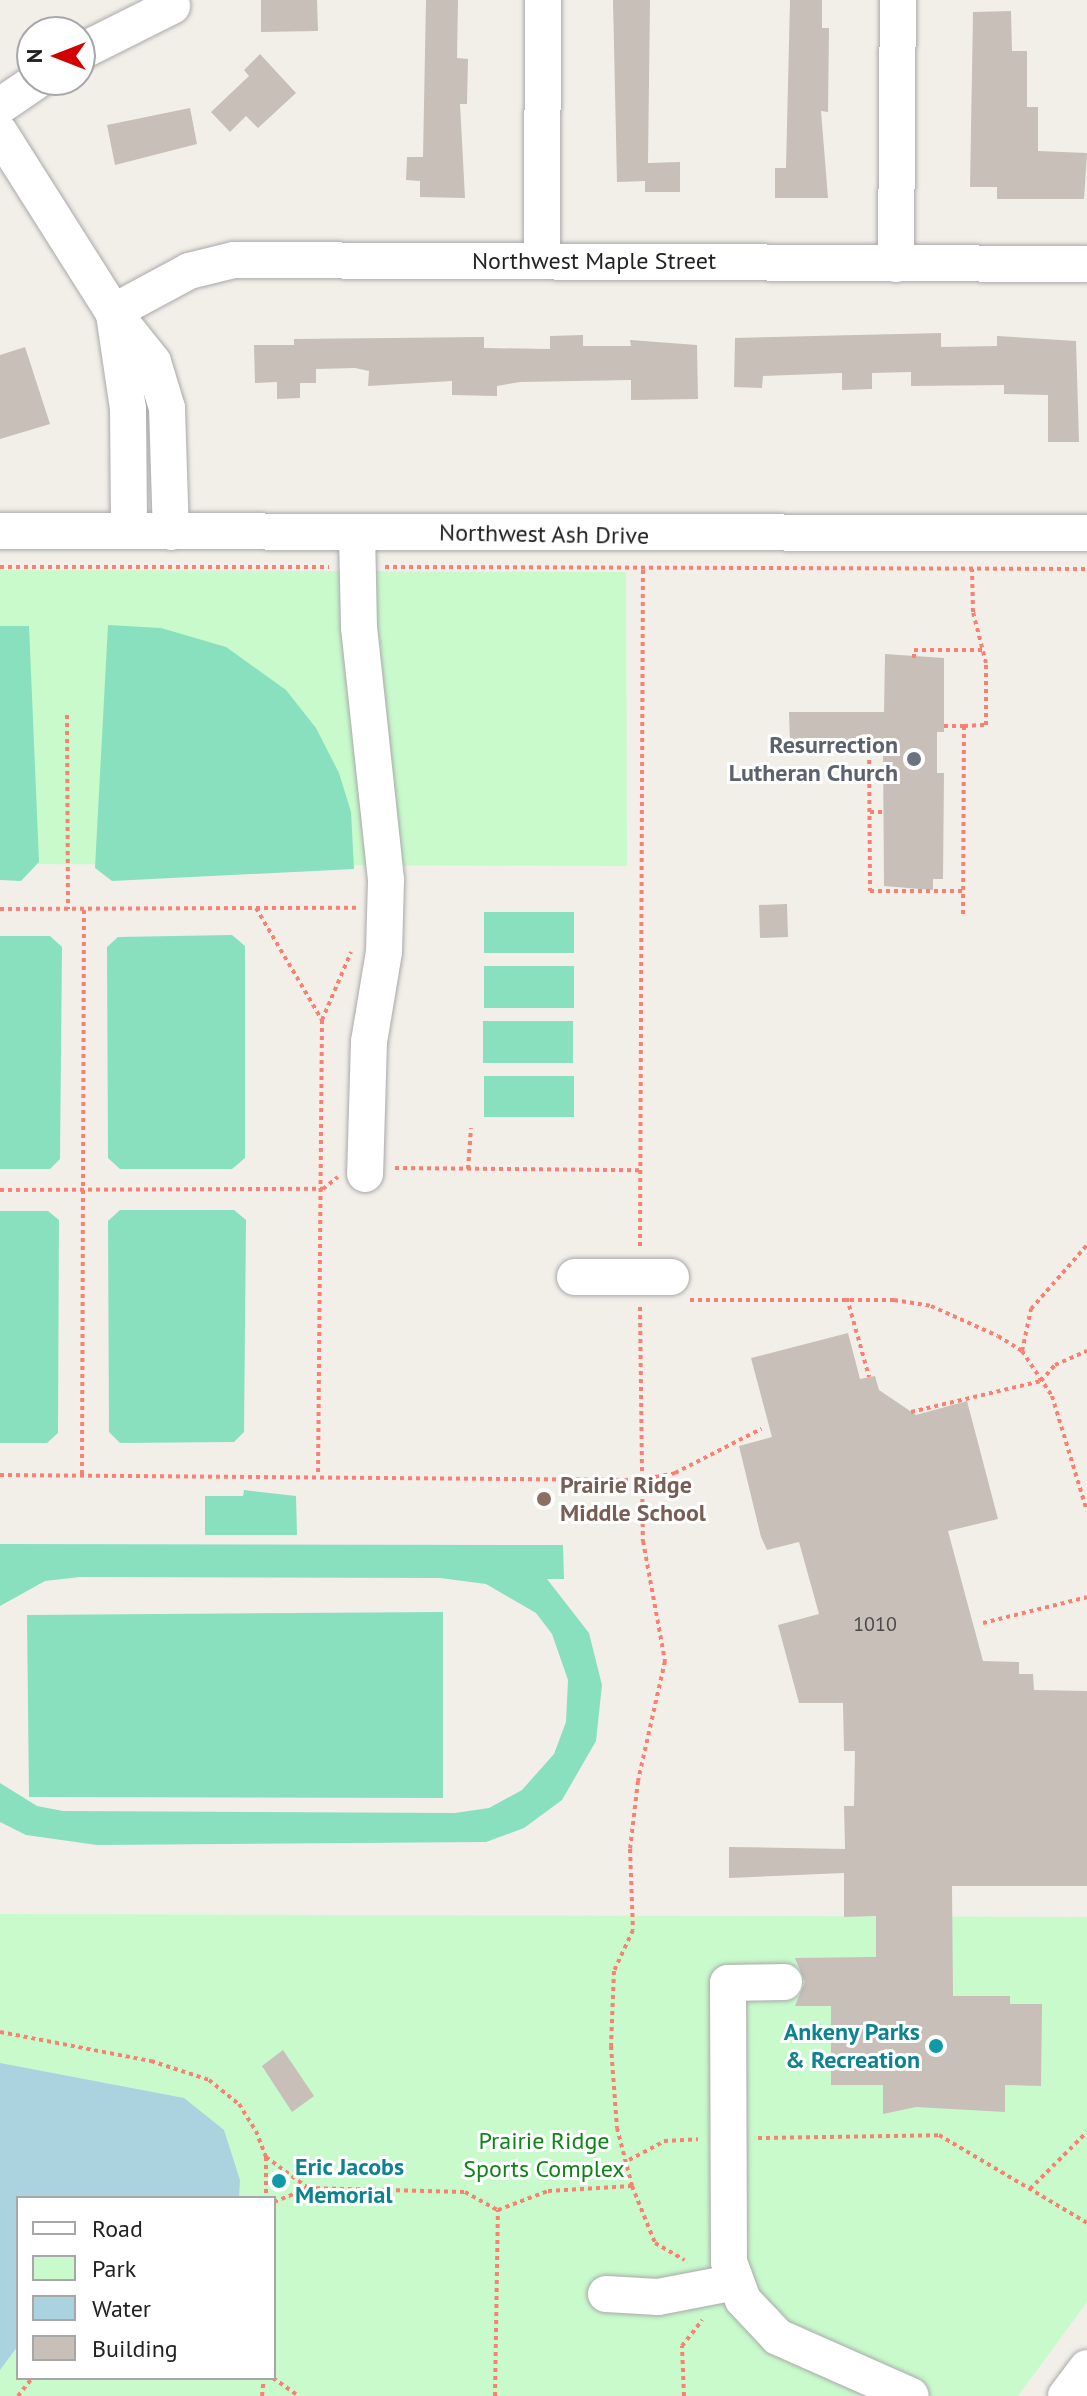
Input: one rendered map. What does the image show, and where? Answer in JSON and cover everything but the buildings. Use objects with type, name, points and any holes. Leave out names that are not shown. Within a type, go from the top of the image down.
[{"type":"street","points":[[542,261],[543,0]]},
{"type":"street","points":[[896,264],[898,0]]},
{"type":"street","points":[[96,44],[172,6]]},
{"type":"street","points":[[0,133],[113,312],[153,362],[167,408],[171,532]]},
{"type":"street","name":"Northwest Maple Street","points":[[113,312],[189,271],[234,260],[1087,264]]},
{"type":"street","points":[[113,312],[128,409],[129,531]]},
{"type":"street","name":"Northwest Ash Drive","points":[[0,531],[1087,533]]},
{"type":"street","points":[[357,532],[386,880],[384,952],[369,1042],[365,1171]]},
{"type":"street","points":[[575,1277],[664,1285]]},
{"type":"street","points":[[784,1982],[728,1983],[729,2262],[743,2300],[778,2337],[911,2396]]},
{"type":"street","points":[[606,2294],[658,2297],[736,2282]]},
{"type":"street","points":[[1066,2396],[1087,2368]]},
{"type":"path","points":[[0,567],[1087,569]]},
{"type":"path","points":[[276,2201],[308,2188],[465,2192],[498,2210],[548,2191],[632,2186],[629,2160],[614,2102],[610,2009],[614,1971],[633,1930],[634,1814],[665,1661],[643,1541],[640,1480],[664,1285],[639,1170],[643,568]]},
{"type":"path","points":[[944,726],[986,725],[983,650],[973,612],[972,569]]},
{"type":"path","points":[[914,658],[914,650],[983,650]]},
{"type":"path","points":[[67,715],[68,909]]},
{"type":"path","points":[[963,914],[964,726]]},
{"type":"path","points":[[869,744],[870,891],[963,891]]},
{"type":"path","points":[[870,773],[891,773]]},
{"type":"path","points":[[870,812],[883,812]]},
{"type":"path","points":[[256,908],[322,1020],[323,1189],[318,1474]]},
{"type":"path","points":[[0,909],[367,909]]},
{"type":"path","points":[[82,1475],[84,909]]},
{"type":"path","points":[[468,1169],[471,1128]]},
{"type":"path","points":[[0,1190],[323,1189],[347,1169],[639,1170]]},
{"type":"path","points":[[1022,1351],[1031,1309],[1087,1245]]},
{"type":"path","points":[[664,1285],[931,1306],[1022,1351],[1041,1381],[1063,1427],[1087,1511]]},
{"type":"path","points":[[847,1298],[869,1377]]},
{"type":"path","points":[[911,1412],[1041,1381],[1055,1365],[1087,1351]]},
{"type":"path","points":[[0,1475],[318,1474],[640,1480],[675,1473],[761,1429]]},
{"type":"path","points":[[983,1623],[1087,1597]]},
{"type":"path","points":[[0,2032],[151,2061],[209,2080],[239,2104],[266,2157],[308,2188]]},
{"type":"path","points":[[1030,2189],[1087,2132]]},
{"type":"path","points":[[629,2160],[664,2141],[939,2135],[1087,2223]]},
{"type":"path","points":[[266,2157],[266,2196]]},
{"type":"path","points":[[495,2396],[498,2210]]},
{"type":"path","points":[[18,2396],[30,2380]]},
{"type":"path","points":[[276,2380],[299,2396]]},
{"type":"green space","points":[[0,570],[626,572],[627,866],[0,864]]},
{"type":"green space","points":[[108,625],[161,628],[226,647],[286,690],[316,728],[339,773],[351,812],[354,869],[112,881],[95,868]]},
{"type":"green space","points":[[0,626],[29,626],[39,862],[21,881],[0,880]]},
{"type":"green space","points":[[484,912],[574,912],[574,953],[484,953]]},
{"type":"green space","points":[[232,935],[245,946],[245,1158],[232,1169],[120,1169],[108,1158],[107,947],[118,937]]},
{"type":"green space","points":[[0,936],[50,936],[62,947],[60,1159],[50,1169],[0,1169]]},
{"type":"green space","points":[[484,966],[574,966],[574,1008],[484,1008]]},
{"type":"green space","points":[[483,1021],[573,1021],[573,1063],[483,1063]]},
{"type":"green space","points":[[484,1076],[574,1076],[574,1117],[484,1117]]},
{"type":"green space","points":[[120,1210],[234,1210],[246,1220],[244,1432],[234,1442],[120,1443],[109,1432],[108,1221]]},
{"type":"green space","points":[[0,1211],[48,1211],[59,1220],[58,1433],[47,1443],[0,1443]]},
{"type":"green space","points":[[244,1490],[296,1496],[297,1535],[205,1535],[205,1496],[243,1496]]},
{"type":"green space","points":[[0,1544],[563,1545],[564,1579],[547,1579],[589,1633],[602,1685],[596,1741],[562,1800],[524,1828],[486,1842],[97,1845],[26,1835],[0,1822],[0,1783],[37,1806],[63,1811],[455,1813],[489,1808],[522,1790],[554,1754],[566,1722],[568,1680],[552,1634],[536,1613],[486,1584],[440,1578],[80,1577],[45,1581],[0,1606]]},
{"type":"green space","points":[[443,1612],[443,1798],[29,1797],[27,1615]]},
{"type":"green space","name":"Prairie Ridge Sports Complex","points":[[0,1914],[1087,1917],[1087,2302],[1018,2396],[0,2396]]},
{"type":"water","points":[[0,2063],[184,2098],[224,2130],[240,2180],[239,2196],[16,2196],[16,2349],[0,2370]]},
{"type":"place","name":"Resurrection Lutheran Church","points":[[914,759]]},
{"type":"place","name":"Prairie Ridge Middle School","points":[[544,1499]]},
{"type":"place","name":"Ankeny Parks & Recreation","points":[[936,2046]]},
{"type":"place","name":"Eric Jacobs Memorial","points":[[279,2181]]}]
